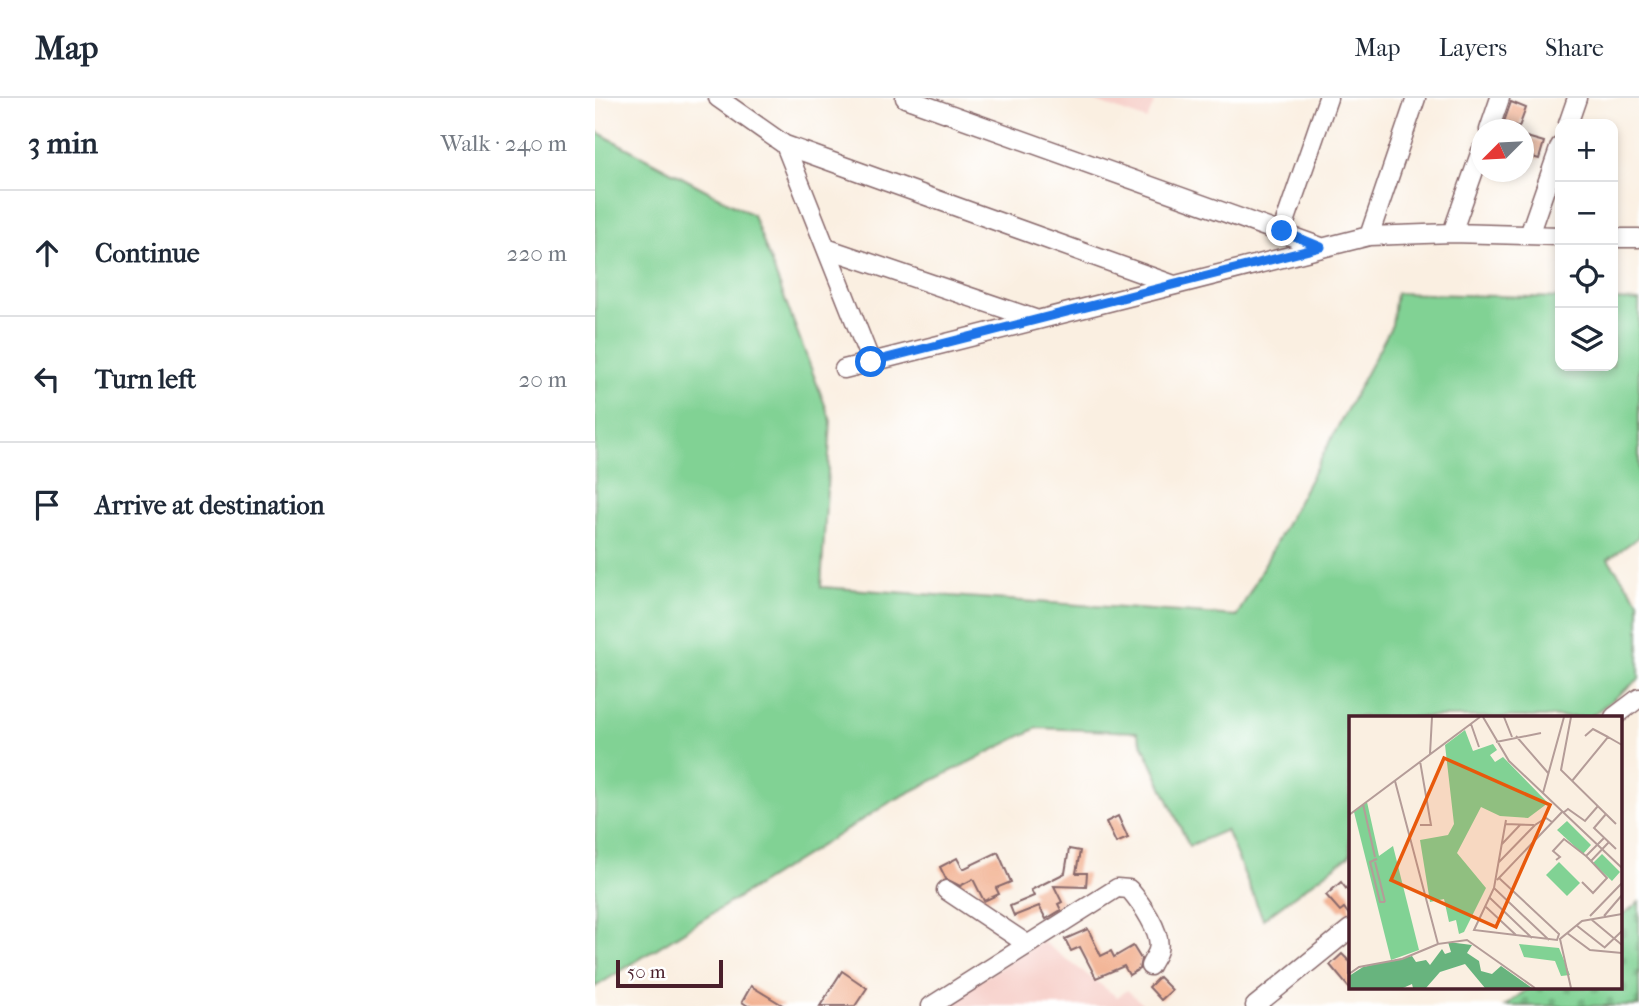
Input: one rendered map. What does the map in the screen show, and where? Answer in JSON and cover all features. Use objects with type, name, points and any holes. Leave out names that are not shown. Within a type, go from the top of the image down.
[{"type":"street","points":[[718,98],[785,145],[1174,285]]},
{"type":"street","points":[[905,98],[1321,247]]},
{"type":"street","points":[[1282,231],[1328,98]]},
{"type":"street","points":[[1369,236],[1416,98]]},
{"type":"street","points":[[1493,119],[1500,98]]},
{"type":"street","points":[[1570,119],[1577,98]]},
{"type":"street","points":[[785,145],[871,362]]},
{"type":"street","points":[[1529,234],[1555,160]]},
{"type":"street","points":[[1453,233],[1471,182]]},
{"type":"street","points":[[843,369],[1369,236],[1453,233],[1555,236]]},
{"type":"street","points":[[1618,237],[1639,239]]},
{"type":"street","points":[[826,248],[1036,320]]},
{"type":"street","points":[[1615,716],[1639,698]]},
{"type":"street","points":[[931,1006],[1117,888],[1129,889],[1158,938],[1159,949],[1150,966]]},
{"type":"street","points":[[946,890],[1027,944]]},
{"type":"street","points":[[1255,1006],[1349,930]]},
{"type":"shaded area","points":[[1085,98],[1156,98],[1147,120]]},
{"type":"shaded area","points":[[1042,941],[1117,997],[1127,990],[1145,1006],[940,1006]]},
{"type":"green space","points":[[595,131],[753,215],[831,421],[821,587],[1237,616],[1392,325],[1396,293],[1555,298],[1555,371],[1618,371],[1618,300],[1639,301],[1639,537],[1608,559],[1639,601],[1639,679],[1591,716],[1349,716],[1349,856],[1263,919],[1226,830],[1189,846],[1137,732],[1037,728],[892,801],[595,987]]},
{"type":"green space","points":[[1639,902],[1639,1006],[1505,1006],[1529,988],[1621,988],[1621,916]]},
{"type":"building","points":[[1511,102],[1526,108],[1522,119],[1505,119]]},
{"type":"building","points":[[1534,139],[1544,142],[1539,159],[1534,157]]},
{"type":"building","points":[[1118,816],[1128,838],[1116,843],[1106,822]]},
{"type":"building","points":[[1069,849],[1080,851],[1076,873],[1087,873],[1086,887],[1054,886],[1062,902],[1058,904],[1061,910],[1046,919],[1039,906],[1014,916],[1010,906],[1034,896],[1031,890],[1065,873]]},
{"type":"building","points":[[998,852],[1011,882],[996,888],[999,894],[984,901],[973,879],[960,886],[946,879],[940,867],[957,858],[963,869]]},
{"type":"building","points":[[1341,882],[1349,893],[1349,915],[1344,908],[1340,911],[1326,895]]},
{"type":"building","points":[[1088,929],[1101,956],[1111,951],[1114,957],[1133,946],[1141,959],[1139,969],[1129,975],[1124,966],[1096,978],[1080,947],[1071,951],[1065,939]]},
{"type":"building","points":[[1342,954],[1349,961],[1349,988],[1330,965]]},
{"type":"building","points":[[842,971],[867,988],[855,1006],[820,1006]]},
{"type":"building","points":[[1159,977],[1172,990],[1161,1000],[1149,987]]},
{"type":"building","points":[[751,986],[784,1006],[748,1006],[742,1002]]},
{"type":"route","points":[[871,362],[1321,247],[1282,231]]}]
